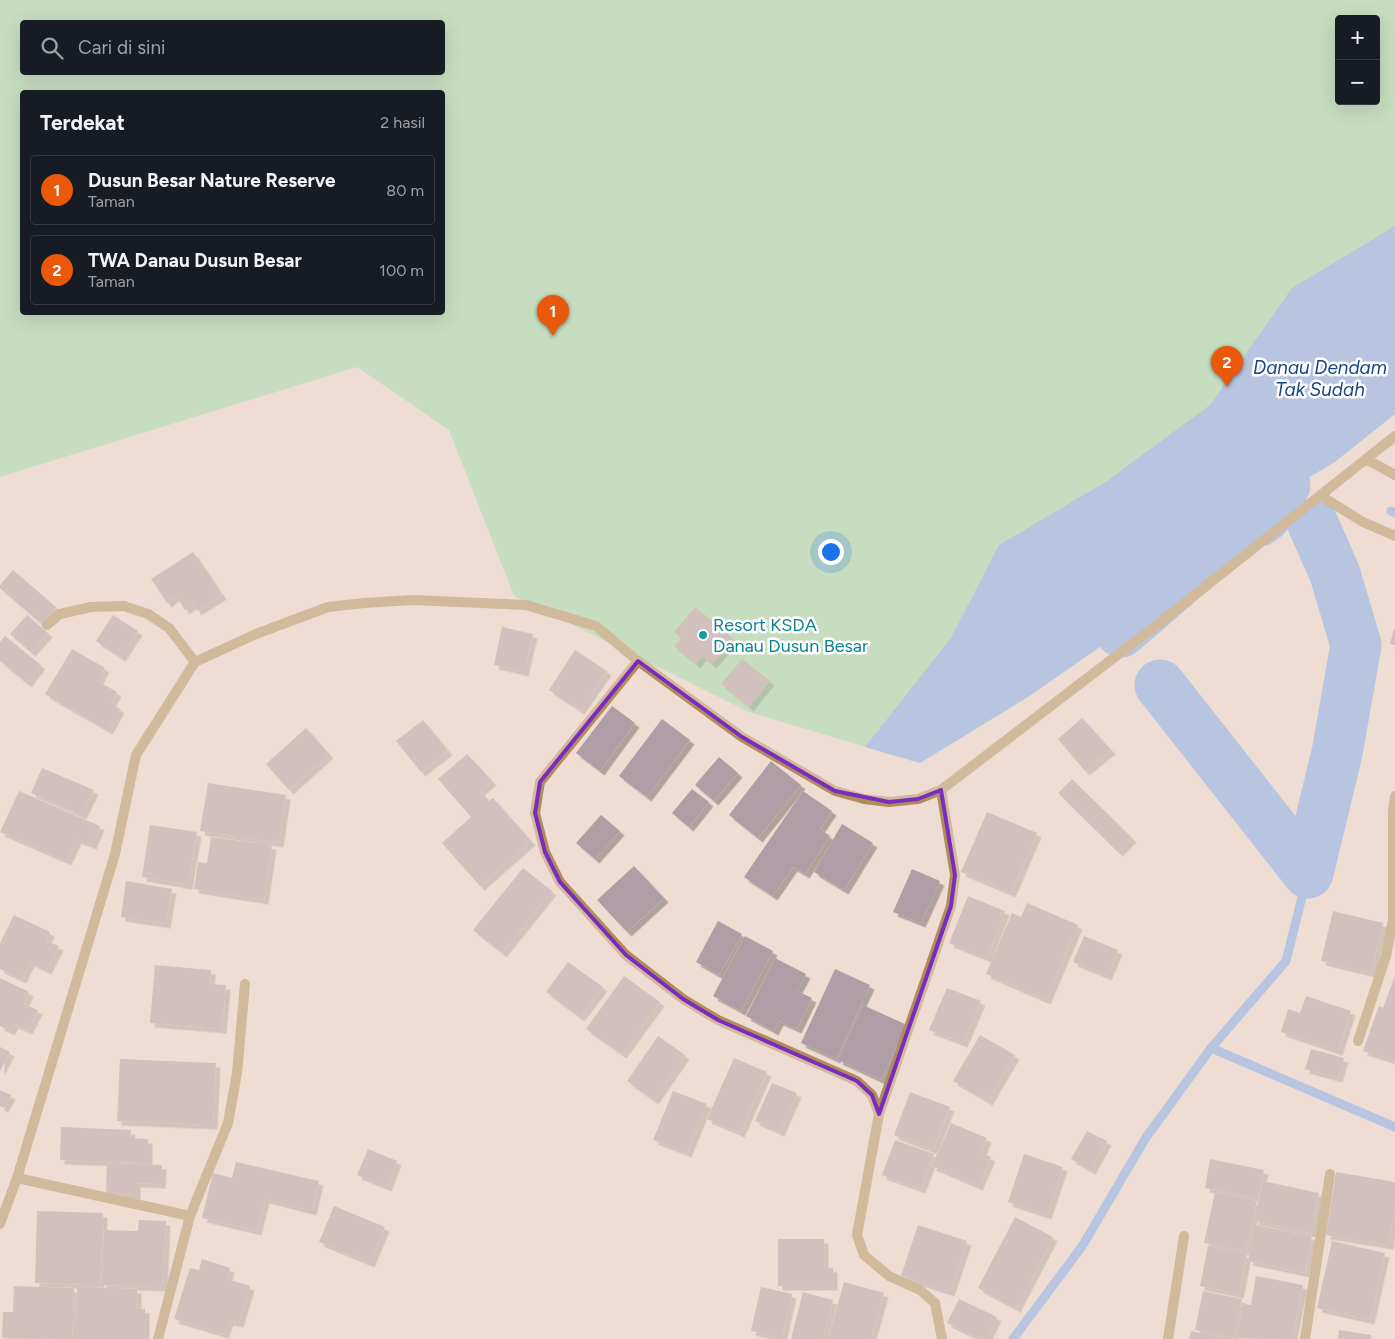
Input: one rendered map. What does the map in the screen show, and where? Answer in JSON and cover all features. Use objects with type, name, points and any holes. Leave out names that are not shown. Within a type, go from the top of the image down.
[{"type":"street","points":[[0,1224],[17,1178],[115,854],[136,755],[195,662],[256,634],[328,608],[412,600],[526,605],[596,626],[638,661],[742,737],[835,791],[864,799],[889,802],[918,799],[941,790],[1099,670],[1395,436]]},
{"type":"street","points":[[1362,462],[1395,475]]},
{"type":"street","points":[[1321,496],[1363,522],[1395,536]]},
{"type":"street","points":[[47,626],[60,614],[91,607],[124,606],[148,614],[169,628],[195,662]]},
{"type":"street","points":[[638,661],[540,782],[535,813],[545,852],[560,882],[626,955],[683,999],[718,1020],[857,1081],[872,1095],[879,1114]]},
{"type":"street","points":[[941,790],[955,875],[951,906],[879,1114],[857,1235],[864,1255],[889,1276],[920,1290],[935,1303],[942,1339]]},
{"type":"street","points":[[1358,1041],[1386,956],[1393,920],[1393,811],[1395,796]]},
{"type":"street","points":[[158,1339],[190,1216],[228,1122],[237,1073],[245,984]]},
{"type":"street","points":[[1305,1339],[1330,1174]]},
{"type":"street","points":[[17,1178],[190,1216]]},
{"type":"street","points":[[1168,1339],[1184,1236]]},
{"type":"highlighted area","points":[[638,661],[742,737],[835,791],[889,802],[918,799],[941,790],[955,875],[951,906],[879,1114],[872,1095],[857,1081],[718,1020],[683,999],[626,955],[560,882],[545,852],[535,813],[540,782]]},
{"type":"green space","points":[[0,0],[1395,0],[1395,414],[1336,461],[1300,483],[1285,485],[1265,506],[1266,516],[1259,521],[1250,520],[1136,614],[1121,632],[1031,695],[920,763],[749,712],[514,596],[449,430],[357,367],[0,477]]},
{"type":"water","name":"Danau Dendam Tak Sudah","points":[[1395,226],[1395,414],[1336,461],[1300,483],[1285,485],[1265,506],[1266,516],[1259,521],[1250,520],[1136,614],[1121,632],[1031,695],[920,763],[865,747],[951,638],[999,545],[1107,481],[1210,405],[1292,288]]},
{"type":"building","points":[[193,552],[222,595],[197,611],[193,604],[185,610],[176,596],[167,603],[151,579]]},
{"type":"building","points":[[13,570],[56,607],[42,624],[0,588],[0,585]]},
{"type":"building","name":"Resort KSDA Danau Dusun Besar","points":[[695,607],[734,639],[712,664],[702,656],[696,664],[674,646],[681,638],[674,632]]},
{"type":"building","points":[[27,615],[48,633],[31,652],[10,634]]},
{"type":"building","points":[[113,615],[138,631],[121,657],[96,641]]},
{"type":"building","points":[[502,627],[533,634],[524,672],[494,665]]},
{"type":"building","points":[[1395,629],[1395,645],[1390,644]]},
{"type":"building","points":[[5,636],[41,665],[27,683],[0,661],[0,642]]},
{"type":"building","points":[[72,649],[105,668],[98,681],[117,692],[111,703],[120,709],[108,730],[45,694]]},
{"type":"building","points":[[575,650],[607,671],[580,710],[549,690]]},
{"type":"building","points":[[742,659],[770,681],[749,707],[721,684]]},
{"type":"building","points":[[612,706],[635,723],[600,771],[576,753]]},
{"type":"building","points":[[1082,718],[1111,750],[1085,771],[1058,739]]},
{"type":"building","points":[[662,719],[690,740],[647,797],[619,776]]},
{"type":"building","points":[[423,720],[448,751],[421,772],[396,741]]},
{"type":"building","points":[[306,728],[329,754],[289,790],[266,764]]},
{"type":"building","points":[[467,754],[492,781],[480,791],[489,801],[493,798],[531,841],[480,886],[442,843],[471,817],[438,779]]},
{"type":"building","points":[[719,757],[738,773],[714,801],[695,785]]},
{"type":"building","points":[[771,761],[801,785],[758,838],[729,815]]},
{"type":"building","points":[[42,768],[94,790],[82,815],[31,793]]},
{"type":"building","points":[[1072,779],[1132,838],[1118,852],[1058,793]]},
{"type":"building","points":[[208,783],[286,795],[279,843],[200,831]]},
{"type":"building","points":[[692,789],[709,802],[689,827],[672,813]]},
{"type":"building","points":[[19,791],[100,826],[92,845],[77,839],[67,861],[0,832]]},
{"type":"building","points":[[803,791],[832,811],[820,829],[830,836],[805,874],[793,867],[773,896],[744,877]]},
{"type":"building","points":[[987,812],[1037,833],[1011,893],[961,872]]},
{"type":"building","points":[[601,815],[620,831],[595,859],[576,843]]},
{"type":"building","points":[[842,824],[873,843],[844,890],[814,872]]},
{"type":"building","points":[[150,825],[197,832],[188,885],[142,877]]},
{"type":"building","points":[[211,837],[272,845],[264,900],[194,889],[198,862],[207,863]]},
{"type":"building","points":[[634,866],[664,898],[627,932],[597,900]]},
{"type":"building","points":[[523,868],[552,891],[502,953],[473,930]]},
{"type":"building","points":[[912,869],[940,881],[921,923],[893,912]]},
{"type":"building","points":[[126,881],[172,889],[166,924],[121,917]]},
{"type":"building","points":[[968,896],[1005,911],[987,958],[949,943]]},
{"type":"building","points":[[1027,903],[1078,925],[1046,1000],[986,974],[1012,913],[1021,917]]},
{"type":"building","points":[[1333,911],[1383,923],[1371,973],[1321,961]]},
{"type":"building","points":[[14,915],[50,932],[46,941],[59,946],[47,970],[30,962],[22,979],[0,969],[0,943]]},
{"type":"building","points":[[718,921],[742,934],[719,975],[696,962]]},
{"type":"building","points":[[745,936],[773,951],[741,1011],[713,996]]},
{"type":"building","points":[[1084,936],[1118,950],[1107,976],[1073,962]]},
{"type":"building","points":[[775,958],[806,974],[797,991],[812,998],[797,1029],[779,1021],[774,1031],[746,1016]]},
{"type":"building","points":[[568,962],[603,987],[580,1017],[546,992]]},
{"type":"building","points":[[155,965],[211,970],[210,984],[226,985],[222,1029],[150,1023]]},
{"type":"building","points":[[835,969],[870,985],[836,1059],[801,1043]]},
{"type":"building","points":[[624,976],[660,1002],[622,1054],[586,1029]]},
{"type":"building","points":[[1395,976],[1395,1061],[1363,1051],[1379,1006],[1383,1008]]},
{"type":"building","points":[[0,978],[29,992],[24,1004],[38,1010],[28,1030],[14,1024],[10,1031],[0,1026]]},
{"type":"building","points":[[947,988],[981,1001],[963,1043],[929,1030]]},
{"type":"building","points":[[1306,996],[1351,1011],[1338,1051],[1281,1032],[1288,1009],[1300,1013]]},
{"type":"building","points":[[863,1005],[907,1025],[881,1080],[838,1060]]},
{"type":"building","points":[[980,1035],[1015,1055],[988,1101],[953,1081]]},
{"type":"building","points":[[658,1036],[685,1055],[654,1100],[627,1081]]},
{"type":"building","points":[[0,1047],[10,1052],[0,1071]]},
{"type":"building","points":[[1311,1049],[1344,1058],[1338,1078],[1305,1069]]},
{"type":"building","points":[[734,1058],[767,1072],[740,1133],[707,1119]]},
{"type":"building","points":[[120,1059],[216,1063],[213,1125],[117,1121]]},
{"type":"building","points":[[772,1083],[797,1093],[780,1132],[755,1121]]},
{"type":"building","points":[[0,1090],[11,1095],[4,1108],[0,1106]]},
{"type":"building","points":[[673,1091],[707,1104],[687,1153],[653,1140]]},
{"type":"building","points":[[910,1092],[950,1107],[933,1150],[894,1135]]},
{"type":"building","points":[[951,1123],[987,1138],[981,1153],[991,1157],[978,1186],[932,1166]]},
{"type":"building","points":[[61,1127],[131,1130],[130,1138],[148,1139],[148,1163],[60,1160]]},
{"type":"building","points":[[1087,1131],[1107,1141],[1091,1170],[1071,1159]]},
{"type":"building","points":[[895,1140],[934,1154],[921,1189],[882,1175]]},
{"type":"building","points":[[368,1149],[397,1161],[387,1187],[357,1175]]},
{"type":"building","points":[[1024,1154],[1063,1167],[1047,1215],[1008,1202]]},
{"type":"building","points":[[1210,1159],[1264,1170],[1258,1198],[1205,1188]]},
{"type":"building","points":[[236,1162],[319,1181],[312,1211],[265,1199],[257,1231],[202,1218],[213,1173],[232,1178]]},
{"type":"building","points":[[107,1163],[162,1165],[161,1184],[136,1183],[136,1195],[106,1194]]},
{"type":"building","points":[[1336,1172],[1395,1182],[1395,1207],[1389,1245],[1326,1235]]},
{"type":"building","points":[[1263,1181],[1319,1193],[1311,1233],[1254,1221]]},
{"type":"building","points":[[1215,1192],[1257,1201],[1246,1251],[1204,1243]]},
{"type":"building","points":[[334,1206],[385,1227],[370,1263],[319,1242]]},
{"type":"building","points":[[37,1211],[103,1213],[100,1285],[35,1283]]},
{"type":"building","points":[[1015,1217],[1053,1237],[1016,1308],[978,1288]]},
{"type":"building","points":[[139,1220],[166,1221],[163,1287],[102,1285],[104,1230],[138,1231]]},
{"type":"building","points":[[918,1225],[967,1241],[950,1292],[901,1276]]},
{"type":"building","points":[[1255,1225],[1312,1236],[1305,1273],[1248,1261]]},
{"type":"building","points":[[778,1239],[824,1239],[824,1267],[833,1268],[833,1286],[778,1286]]},
{"type":"building","points":[[1332,1241],[1385,1253],[1370,1320],[1317,1308]]},
{"type":"building","points":[[1208,1246],[1247,1254],[1239,1294],[1200,1286]]},
{"type":"building","points":[[202,1259],[230,1268],[227,1279],[250,1286],[239,1323],[229,1321],[224,1334],[174,1319],[190,1268],[199,1270]]},
{"type":"building","points":[[1256,1276],[1303,1285],[1292,1339],[1237,1338],[1243,1304],[1251,1305]]},
{"type":"building","points":[[844,1282],[884,1293],[871,1339],[828,1339]]},
{"type":"building","points":[[14,1286],[74,1288],[72,1339],[2,1338],[3,1312],[13,1312]]},
{"type":"building","points":[[77,1287],[137,1289],[137,1308],[145,1309],[145,1339],[76,1339]]},
{"type":"building","points":[[761,1287],[792,1294],[782,1338],[751,1331]]},
{"type":"building","points":[[1203,1291],[1242,1299],[1233,1338],[1195,1330]]},
{"type":"building","points":[[803,1292],[833,1300],[823,1339],[791,1339]]},
{"type":"building","points":[[959,1299],[997,1317],[986,1339],[981,1339],[947,1323]]},
{"type":"building","points":[[1339,1330],[1371,1335],[1371,1339],[1338,1339]]},
{"type":"building","points":[[1191,1331],[1224,1338],[1224,1339],[1189,1339]]},
{"type":"waterway","points":[[1121,632],[1251,520],[1259,521],[1266,516],[1265,506],[1285,485]]},
{"type":"waterway","points":[[1391,511],[1395,513]]},
{"type":"waterway","points":[[1308,873],[1337,753],[1356,645],[1335,574],[1313,524]]},
{"type":"waterway","points":[[1160,685],[1308,873]]},
{"type":"waterway","points":[[1013,1339],[1083,1245],[1145,1139],[1211,1048],[1286,961],[1308,873]]},
{"type":"waterway","points":[[1211,1048],[1395,1127]]},
{"type":"place","name":"Dusun Besar Nature Reserve","points":[[553,336]]},
{"type":"place","name":"TWA Danau Dusun Besar","points":[[1227,387]]},
{"type":"place","name":"Resort KSDA Danau Dusun Besar","points":[[703,635]]}]
